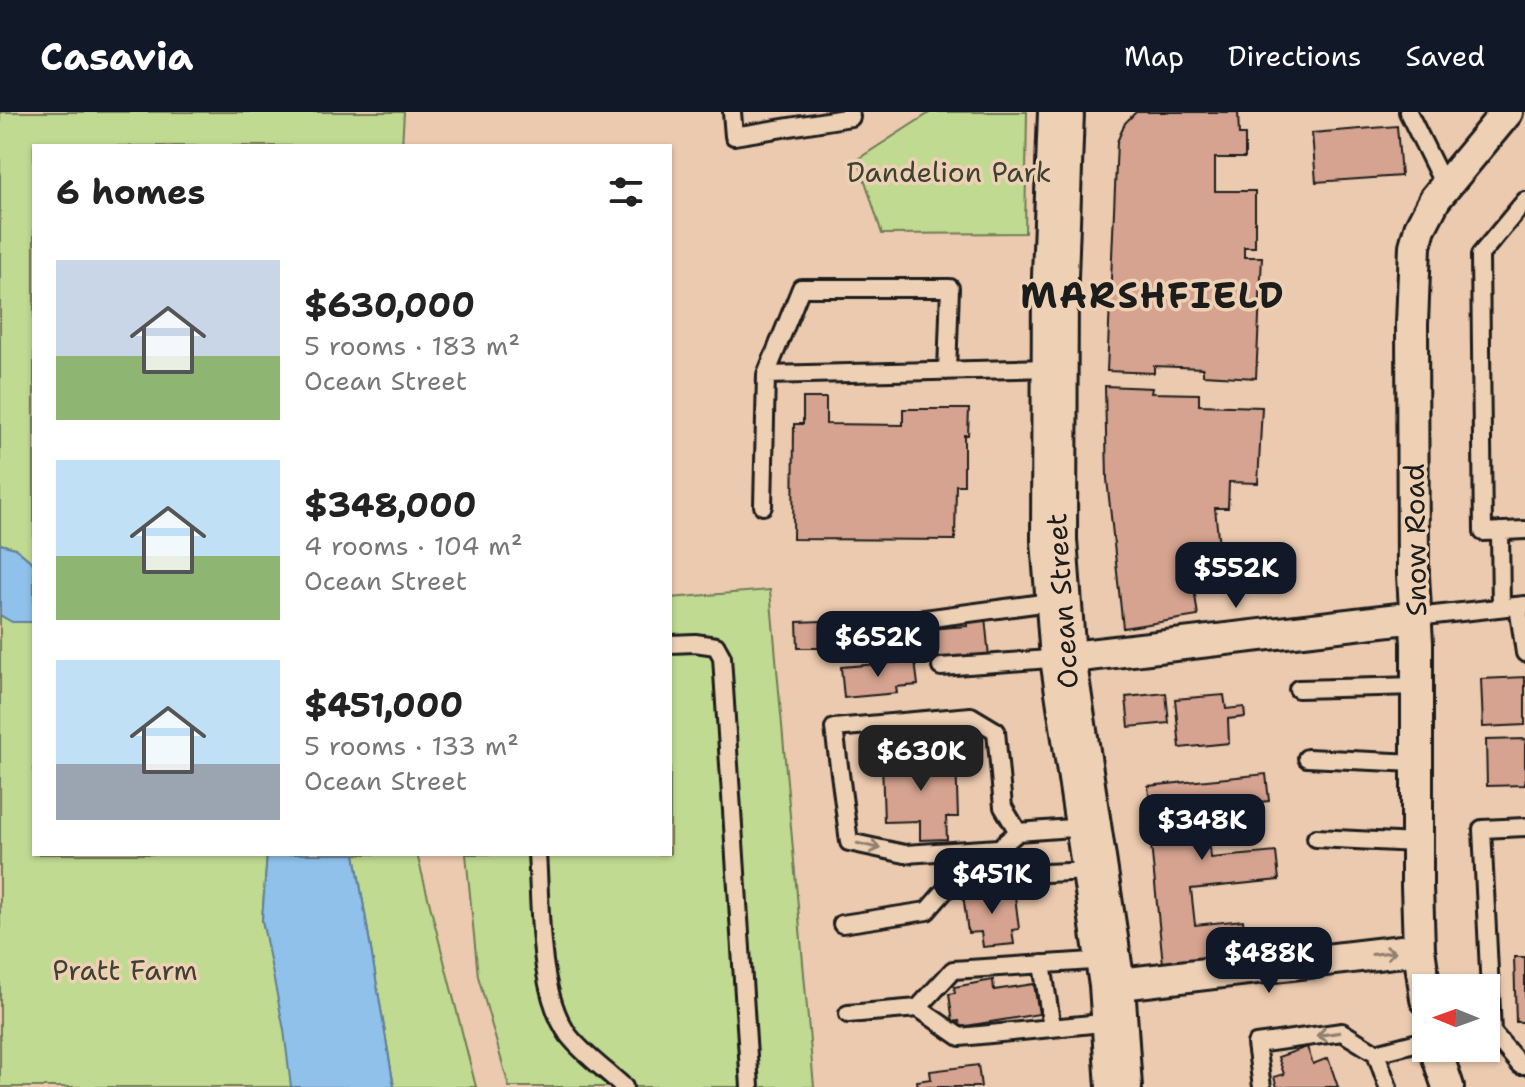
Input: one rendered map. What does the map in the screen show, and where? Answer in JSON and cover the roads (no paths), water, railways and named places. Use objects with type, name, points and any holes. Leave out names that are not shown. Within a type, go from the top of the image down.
[{"type":"main road","name":"Ocean Street","points":[[1061,112],[1055,277],[1054,540],[1063,658],[1111,989],[1119,1087]]},
{"type":"main road","points":[[1061,160],[1079,112]]},
{"type":"street","name":"Snow Road","points":[[1422,974],[1416,843],[1413,264],[1420,228],[1435,199],[1507,112]]},
{"type":"street","points":[[1063,658],[1416,617]]},
{"type":"street","points":[[1111,989],[1419,949]]},
{"type":"street","points":[[1440,1062],[1448,1087]]},
{"type":"lane","points":[[732,112],[734,136],[851,117]]},
{"type":"lane","points":[[1408,112],[1445,187]]},
{"type":"lane","points":[[1525,201],[1480,255],[1483,532],[1525,530]]},
{"type":"lane","points":[[763,506],[766,375],[801,288],[950,288],[947,371]]},
{"type":"lane","points":[[766,375],[1055,368]]},
{"type":"lane","points":[[1500,531],[1525,653]]},
{"type":"lane","points":[[836,631],[1058,601]]},
{"type":"lane","points":[[1416,617],[1515,606]]},
{"type":"lane","points":[[672,644],[716,646],[722,657],[750,1087]]},
{"type":"lane","points":[[941,667],[1063,658]]},
{"type":"lane","points":[[1298,689],[1417,686]]},
{"type":"lane","points":[[1018,832],[1003,807],[996,731],[971,716],[834,728],[849,842],[905,854],[999,848],[1018,832],[1088,827]]},
{"type":"lane","points":[[1307,758],[1416,763]]},
{"type":"lane","points":[[1525,827],[1482,829],[1492,1032],[1520,1065],[1525,1065]]},
{"type":"lane","points":[[1316,838],[1416,843]]},
{"type":"lane","points":[[537,856],[547,983],[555,1009],[570,1037],[624,1087]]},
{"type":"lane","points":[[842,924],[927,911],[948,887],[1045,873],[1095,871]]},
{"type":"lane","points":[[1042,964],[1052,1028]]},
{"type":"lane","points":[[918,1008],[953,970],[1042,964],[1111,989]]},
{"type":"lane","points":[[848,1014],[918,1008],[960,1037],[1052,1028],[1111,989]]},
{"type":"lane","points":[[1262,1087],[1256,1044],[1342,1032],[1376,1053],[1388,1087]]},
{"type":"lane","points":[[1376,1053],[1412,1044]]},
{"type":"water","points":[[0,544],[15,548],[32,562],[32,622],[12,622],[0,615]]},
{"type":"water","points":[[267,856],[355,856],[394,1087],[291,1087],[284,1030],[262,920]]},
{"type":"district","name":"MARSHFIELD","points":[[1153,295]]},
{"type":"park label","name":"Dandelion Park","points":[[949,172]]},
{"type":"park label","name":"Pratt Farm","points":[[125,970]]}]
